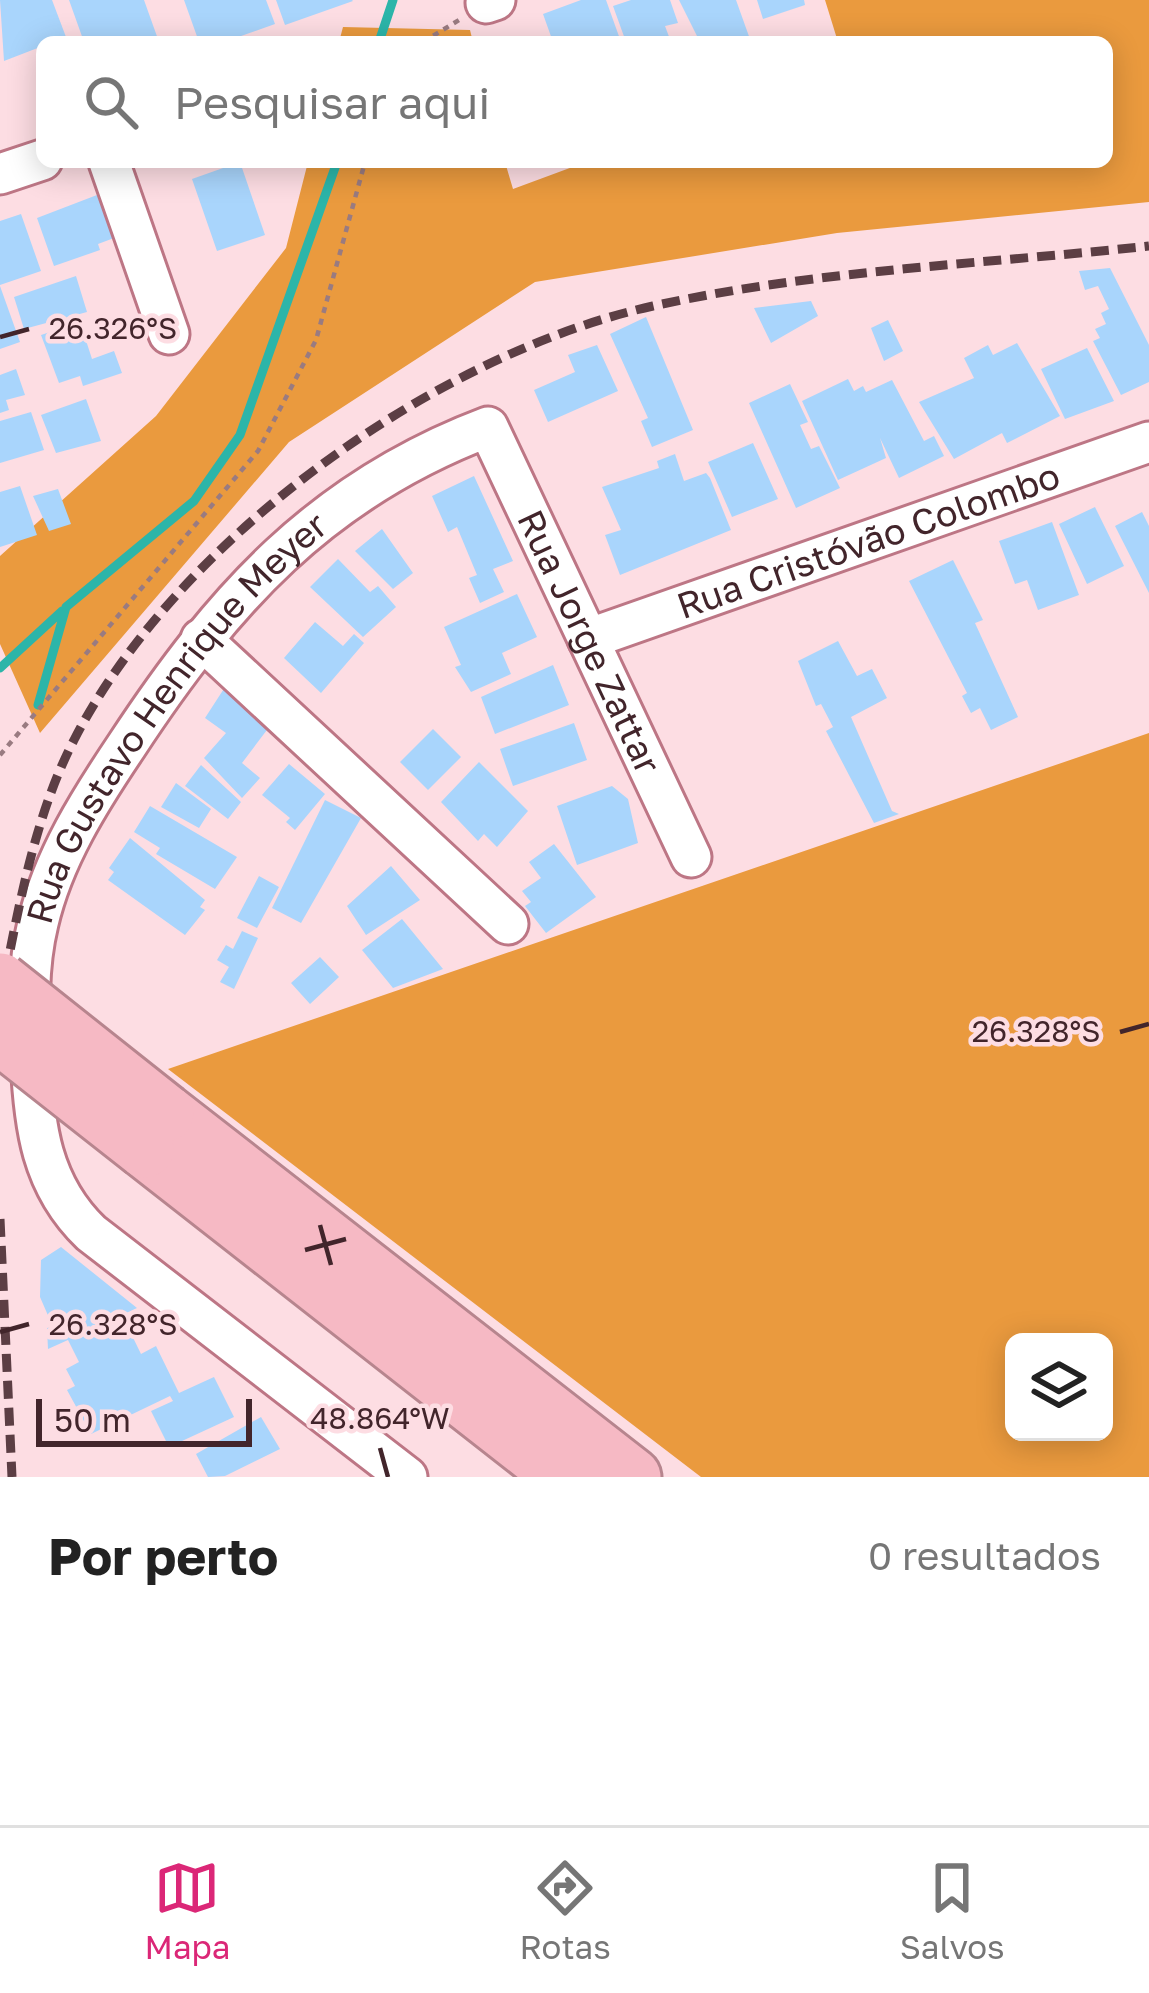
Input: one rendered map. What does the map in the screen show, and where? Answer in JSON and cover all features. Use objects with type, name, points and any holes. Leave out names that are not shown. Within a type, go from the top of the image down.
[{"type":"highway","points":[[0,982],[155,1131],[565,1477]]},
{"type":"highway","points":[[0,1035],[155,1131],[632,1477]]},
{"type":"street","points":[[0,174],[36,162]]},
{"type":"street","points":[[111,168],[169,334]]},
{"type":"street","name":"Rua Gustavo Henrique Meyer","points":[[407,1477],[76,1219],[54,1186],[33,1113],[31,958],[58,864],[89,802],[201,639],[280,551],[323,514],[432,448],[488,427]]},
{"type":"street","name":"Rua Jorge Zattar","points":[[488,427],[691,857]]},
{"type":"street","name":"Rua Cristóvão Colombo","points":[[588,639],[1149,442]]},
{"type":"street","points":[[201,639],[508,924]]},
{"type":"path","points":[[433,36],[490,2]]},
{"type":"path","points":[[0,755],[258,451],[316,340],[363,168]]},
{"type":"shaded area","points":[[825,0],[1149,0],[1149,202],[837,233],[535,282],[289,442],[40,733],[0,644],[0,556],[156,416],[286,248],[306,168],[507,168],[513,189],[570,168],[1113,168],[1113,36],[836,36]]},
{"type":"shaded area","points":[[343,27],[470,30],[472,36],[341,36]]},
{"type":"shaded area","points":[[1149,733],[1149,1477],[701,1477],[168,1069]]},
{"type":"building","points":[[0,0],[52,0],[66,36],[36,36],[36,49],[4,61]]},
{"type":"building","points":[[69,0],[144,0],[157,36],[82,36]]},
{"type":"building","points":[[184,0],[266,0],[275,24],[241,36],[197,36]]},
{"type":"building","points":[[276,0],[352,0],[353,1],[285,25]]},
{"type":"building","points":[[581,0],[606,0],[619,36],[551,36],[543,14]]},
{"type":"building","points":[[631,0],[670,0],[678,23],[665,26],[669,36],[624,36],[613,6]]},
{"type":"building","points":[[679,0],[736,0],[749,36],[697,36]]},
{"type":"building","points":[[757,0],[804,0],[805,5],[763,19]]},
{"type":"building","points":[[223,168],[242,168],[265,235],[217,251],[192,179]]},
{"type":"building","points":[[97,195],[114,238],[98,244],[100,250],[54,266],[37,218]]},
{"type":"building","points":[[21,214],[41,271],[0,285],[0,221]]},
{"type":"building","points":[[1110,268],[1149,345],[1149,382],[1121,395],[1093,341],[1100,338],[1095,329],[1106,324],[1101,313],[1109,309],[1098,286],[1085,290],[1079,271]]},
{"type":"building","points":[[76,276],[87,312],[24,329],[14,297]]},
{"type":"building","points":[[0,286],[20,342],[0,349]]},
{"type":"building","points":[[811,301],[818,316],[771,343],[754,308]]},
{"type":"building","points":[[646,317],[693,430],[652,447],[641,421],[648,418],[610,334]]},
{"type":"building","points":[[888,320],[903,351],[884,361],[871,328]]},
{"type":"building","points":[[80,322],[92,359],[114,351],[122,373],[83,386],[80,376],[59,383],[41,335]]},
{"type":"building","points":[[1017,343],[1060,416],[1007,443],[1002,433],[954,459],[919,402],[974,378],[964,358],[988,345],[993,355]]},
{"type":"building","points":[[597,345],[618,391],[548,422],[534,390],[575,372],[568,355]]},
{"type":"building","points":[[1087,348],[1114,401],[1065,419],[1041,369]]},
{"type":"building","points":[[16,369],[25,395],[6,400],[9,410],[0,413],[0,375]]},
{"type":"building","points":[[848,379],[854,391],[863,386],[866,392],[892,380],[924,441],[934,436],[944,456],[899,478],[880,438],[886,458],[838,480],[802,401]]},
{"type":"building","points":[[790,384],[808,422],[800,425],[811,449],[819,446],[840,488],[796,508],[749,403]]},
{"type":"building","points":[[86,399],[101,441],[56,453],[41,415]]},
{"type":"building","points":[[31,412],[44,450],[0,463],[0,421]]},
{"type":"building","points":[[753,443],[778,499],[732,517],[708,462]]},
{"type":"building","points":[[675,454],[684,481],[706,473],[710,478],[731,530],[620,575],[605,535],[621,530],[602,487],[659,468],[657,461]]},
{"type":"building","points":[[474,476],[513,561],[493,569],[504,592],[480,603],[469,578],[477,575],[457,527],[448,532],[432,496]]},
{"type":"building","points":[[20,486],[37,535],[0,547],[0,492]]},
{"type":"building","points":[[58,489],[71,524],[49,531],[33,496]]},
{"type":"building","points":[[1095,507],[1124,566],[1087,584],[1059,524]]},
{"type":"building","points":[[1142,512],[1149,526],[1149,593],[1115,526]]},
{"type":"building","points":[[1052,522],[1079,595],[1038,610],[1027,580],[1015,584],[999,541]]},
{"type":"building","points":[[382,529],[413,573],[393,589],[355,551]]},
{"type":"building","points":[[338,559],[370,592],[378,586],[396,607],[363,637],[310,587]]},
{"type":"building","points":[[953,560],[983,620],[975,623],[1018,717],[991,730],[980,708],[971,713],[962,696],[967,693],[909,581]]},
{"type":"building","points":[[517,594],[537,637],[502,653],[511,674],[471,692],[455,667],[461,665],[444,627]]},
{"type":"building","points":[[315,622],[343,646],[354,634],[364,643],[321,693],[284,658]]},
{"type":"building","points":[[838,641],[857,676],[872,669],[887,698],[851,717],[892,811],[899,814],[874,823],[826,731],[833,727],[821,704],[816,706],[798,661]]},
{"type":"building","points":[[553,665],[569,705],[495,734],[481,697]]},
{"type":"building","points":[[227,684],[276,718],[242,763],[260,778],[242,798],[204,758],[226,733],[205,718]]},
{"type":"building","points":[[574,723],[587,760],[513,786],[500,749]]},
{"type":"building","points":[[433,729],[461,757],[428,790],[400,762]]},
{"type":"building","points":[[479,762],[528,811],[497,847],[484,834],[478,841],[441,802]]},
{"type":"building","points":[[289,764],[325,794],[295,830],[286,822],[290,818],[262,795]]},
{"type":"building","points":[[201,765],[241,802],[228,819],[185,786]]},
{"type":"building","points":[[176,783],[211,809],[199,828],[161,807]]},
{"type":"building","points":[[612,786],[628,799],[638,843],[577,865],[557,806]]},
{"type":"building","points":[[325,800],[361,818],[301,923],[272,908]]},
{"type":"building","points":[[150,806],[237,857],[215,889],[156,854],[160,848],[134,832]]},
{"type":"building","points":[[130,838],[205,900],[200,907],[205,910],[185,935],[108,880],[114,872],[109,868]]},
{"type":"building","points":[[554,844],[596,897],[546,933],[525,906],[531,902],[522,891],[541,878],[529,862]]},
{"type":"building","points":[[391,866],[420,900],[366,935],[347,906]]},
{"type":"building","points":[[259,876],[279,887],[257,928],[237,918]]},
{"type":"building","points":[[402,919],[443,969],[393,988],[362,950]]},
{"type":"building","points":[[242,931],[258,938],[234,989],[220,982],[229,967],[217,960],[226,945],[233,949]]},
{"type":"building","points":[[320,957],[339,977],[310,1004],[291,983]]},
{"type":"building","points":[[61,1247],[137,1308],[122,1315],[141,1354],[156,1346],[179,1393],[214,1377],[234,1417],[169,1447],[151,1411],[173,1401],[170,1396],[91,1434],[67,1390],[75,1386],[66,1369],[79,1362],[68,1340],[48,1349],[47,1328],[53,1327],[40,1297],[41,1260]]},
{"type":"building","points":[[261,1417],[280,1449],[225,1476],[208,1477],[196,1454]]},
{"type":"waterway","points":[[381,36],[393,0]]},
{"type":"waterway","points":[[38,705],[66,607],[194,501],[240,435],[335,168]]},
{"type":"waterway","points":[[0,668],[62,611]]},
{"type":"railway","points":[[0,1002],[28,868],[48,802],[74,740],[120,666],[177,594],[245,527],[320,466],[401,411],[485,366],[570,330],[653,306],[838,276],[1149,246]]},
{"type":"railway","points":[[0,1219],[12,1477]]}]
